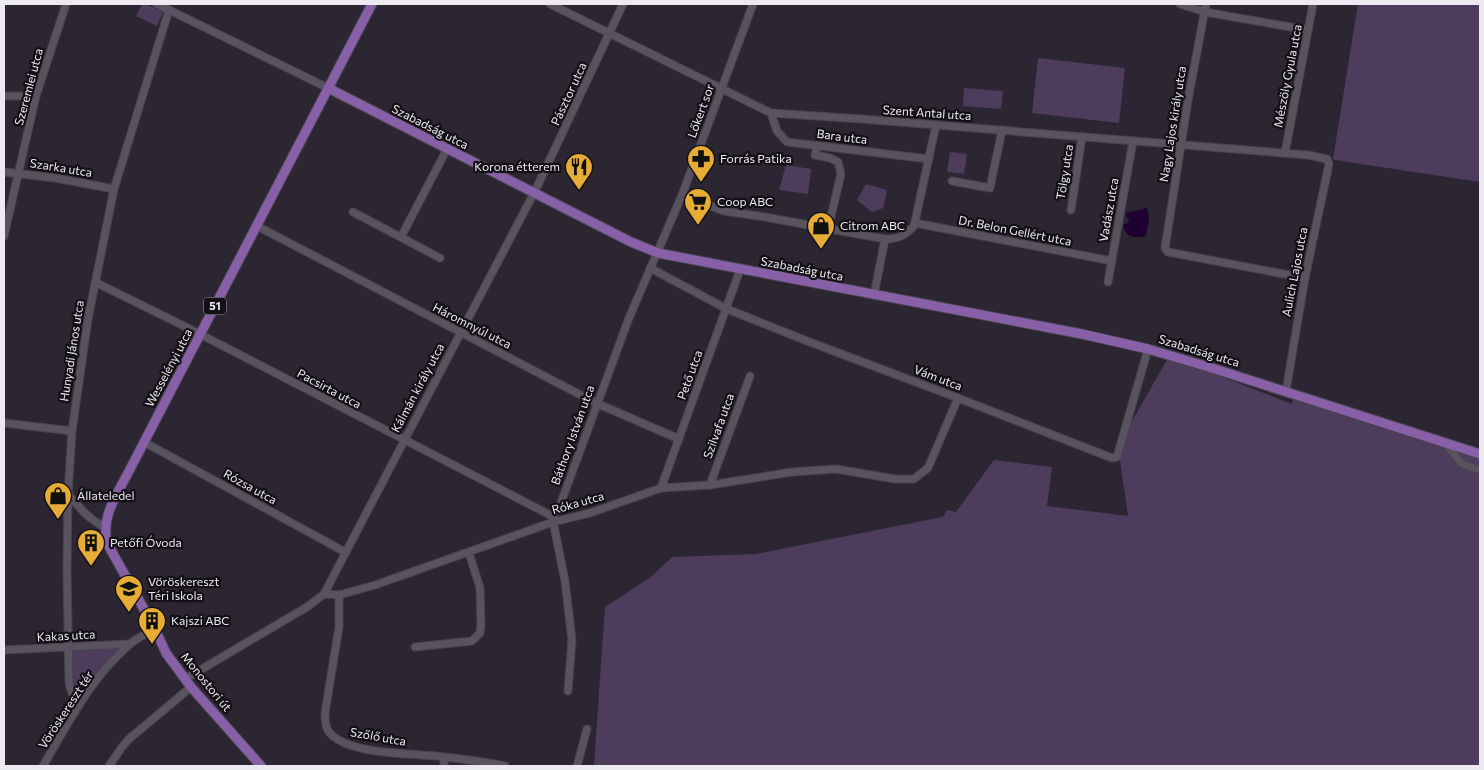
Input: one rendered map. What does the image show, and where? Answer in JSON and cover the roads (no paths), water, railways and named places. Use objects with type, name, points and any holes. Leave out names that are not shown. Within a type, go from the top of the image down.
[{"type":"main road","name":"51","points":[[328,88],[372,4]]},
{"type":"main road","name":"Szabadság utca","points":[[328,88],[447,150],[631,242],[658,253],[1148,349],[1286,391],[1480,454]]},
{"type":"main road","name":"Wesselényi utca","points":[[105,527],[108,512],[328,88]]},
{"type":"main road","name":"Monostori út","points":[[105,527],[107,543],[155,629],[166,653],[191,687],[261,766]]},
{"type":"street","name":"Szeremlei utca","points":[[4,236],[36,96],[66,4]]},
{"type":"street","name":"Szabadság utca","points":[[157,4],[328,88]]},
{"type":"street","name":"Szent Antal utca","points":[[550,4],[771,113],[1285,153],[1327,159]]},
{"type":"street","name":"Pásztor utca","points":[[533,193],[623,4]]},
{"type":"street","name":"Lőkert sor","points":[[658,253],[682,195],[754,4]]},
{"type":"street","points":[[1180,4],[1205,12],[1308,30]]},
{"type":"street","name":"Nagy Lajos király utca","points":[[1206,4],[1165,248],[1168,252],[1304,278]]},
{"type":"street","name":"Mészöly Gyula utca","points":[[1285,153],[1313,4]]},
{"type":"street","name":"Hunyadi János utca","points":[[82,700],[72,693],[69,683],[66,532],[72,431],[95,282],[114,189],[169,10]]},
{"type":"street","points":[[4,96],[36,96]]},
{"type":"street","name":"Bara utca","points":[[771,113],[777,131],[787,142],[928,159]]},
{"type":"street","points":[[682,195],[724,211],[885,239],[896,239],[906,234],[914,226],[936,125]]},
{"type":"street","points":[[952,181],[990,188],[1002,130]]},
{"type":"street","name":"Tölgy utca","points":[[1071,210],[1082,137]]},
{"type":"street","name":"Vadász utca","points":[[1108,282],[1133,141]]},
{"type":"street","points":[[818,146],[815,155],[838,162],[841,174],[836,202],[828,229]]},
{"type":"street","points":[[401,237],[447,150]]},
{"type":"street","name":"Aulich Lajos utca","points":[[1286,391],[1304,278],[1329,164],[1327,159]]},
{"type":"street","name":"Szarka utca","points":[[4,172],[114,189]]},
{"type":"street","name":"Kálmán király utca","points":[[324,594],[533,193]]},
{"type":"street","points":[[354,212],[440,258]]},
{"type":"street","name":"Dr. Belon Gellért utca","points":[[915,223],[1112,261]]},
{"type":"street","name":"Háromnyúl utca","points":[[257,226],[596,403],[679,439]]},
{"type":"street","points":[[874,295],[885,239]]},
{"type":"street","name":"Báthory István utca","points":[[553,519],[596,403],[650,268],[658,253]]},
{"type":"street","name":"Vám utca","points":[[650,268],[727,309],[1112,458],[1117,457],[1148,349]]},
{"type":"street","name":"Pető utca","points":[[661,488],[740,270]]},
{"type":"street","name":"Pacsirta utca","points":[[95,282],[553,519]]},
{"type":"street","name":"Szilvafa utca","points":[[710,484],[750,376]]},
{"type":"street","name":"Róka utca","points":[[324,594],[339,595],[375,585],[469,553],[553,519],[590,513],[661,488],[710,484],[792,472],[836,469],[895,479],[914,479],[928,468],[958,398]]},
{"type":"street","points":[[4,422],[72,431]]},
{"type":"street","name":"Rózsa utca","points":[[144,442],[345,552]]},
{"type":"street","points":[[1444,443],[1462,464],[1480,470]]},
{"type":"street","points":[[68,494],[80,508],[105,527]]},
{"type":"street","points":[[553,519],[565,581],[572,640],[568,691]]},
{"type":"street","points":[[415,647],[472,641],[480,633],[480,588],[469,553]]},
{"type":"street","points":[[185,679],[307,607],[324,594]]},
{"type":"street","name":"Szőlő utca","points":[[339,595],[339,627],[325,713],[325,727],[337,739],[351,746],[444,756],[506,766]]},
{"type":"street","name":"Vöröskereszt tér","points":[[43,766],[82,700],[108,666],[130,644],[155,629]]},
{"type":"street","name":"Kakas utca","points":[[4,650],[130,644]]},
{"type":"street","points":[[109,766],[129,739],[191,687]]},
{"type":"street","points":[[577,766],[587,729]]},
{"type":"street","points":[[444,756],[444,766]]},
{"type":"place","name":"Forrás Patika","points":[[701,183]]},
{"type":"place","name":"Korona étterem","points":[[579,191]]},
{"type":"place","name":"Coop ABC","points":[[698,226]]},
{"type":"place","name":"Citrom ABC","points":[[821,250]]},
{"type":"place","name":"Állateledel","points":[[58,520]]},
{"type":"place","name":"Petőfi Óvoda","points":[[91,567]]},
{"type":"place","name":"Vöröskereszt Téri Iskola","points":[[129,613]]},
{"type":"place","name":"Kajszi ABC","points":[[152,645]]}]
